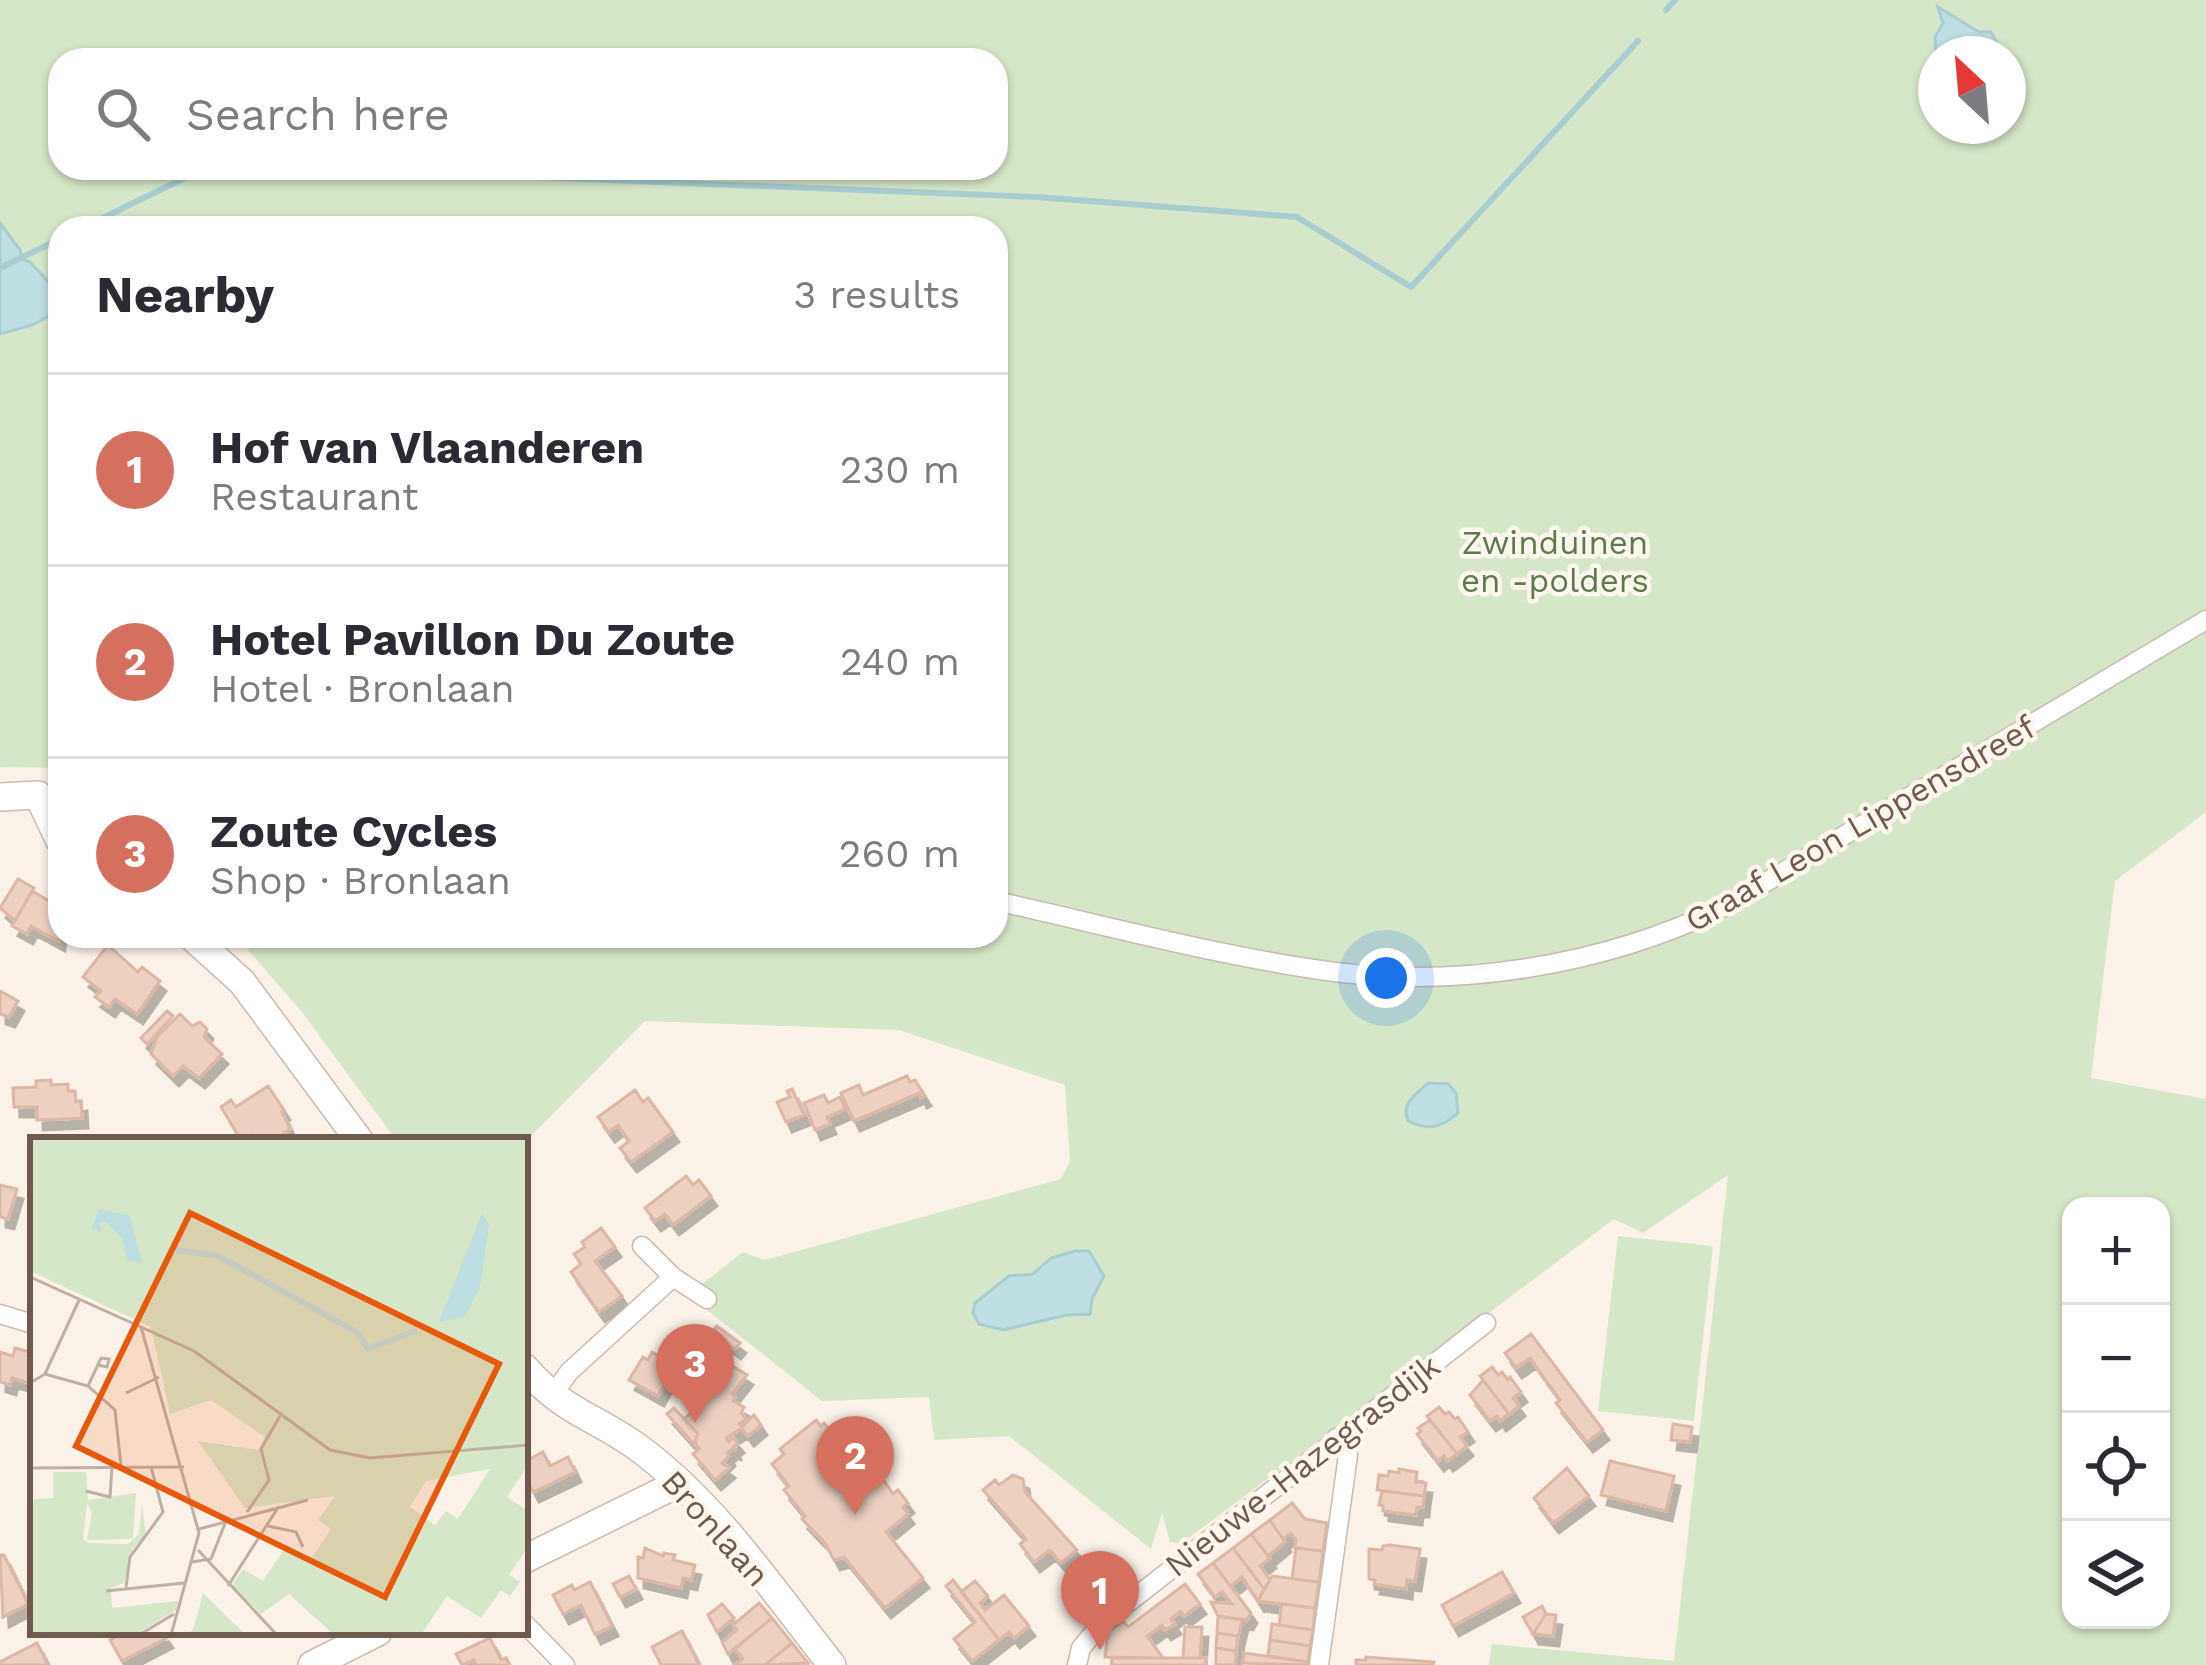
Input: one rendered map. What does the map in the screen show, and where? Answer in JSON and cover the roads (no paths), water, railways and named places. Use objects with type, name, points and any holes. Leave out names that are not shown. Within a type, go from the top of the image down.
[{"type":"street","name":"Graaf Leon Lippensdreef","points":[[1008,904],[1324,971],[1471,974],[1603,951],[1676,931],[1724,908],[2206,620]]},
{"type":"street","points":[[0,797],[48,794]]},
{"type":"street","points":[[204,948],[242,982],[357,1137]]},
{"type":"street","points":[[642,1246],[673,1276],[707,1299]]},
{"type":"street","points":[[552,1396],[569,1372],[673,1276]]},
{"type":"street","points":[[0,1314],[30,1323]]},
{"type":"street","name":"Nieuwe-Hazegrasdijk","points":[[1077,1665],[1081,1648],[1100,1624],[1486,1323]]},
{"type":"street","name":"Bronlaan","points":[[528,1371],[552,1396],[643,1450],[709,1511],[832,1665]]},
{"type":"street","points":[[1319,1665],[1348,1455],[1336,1438]]},
{"type":"street","points":[[528,1558],[679,1483]]},
{"type":"street","points":[[528,1627],[565,1665]]},
{"type":"street","points":[[312,1665],[372,1635]]},
{"type":"water","points":[[1938,7],[1993,36],[1936,36],[1943,23]]},
{"type":"water","points":[[0,223],[22,259],[48,281],[48,316],[0,334]]},
{"type":"water","points":[[1428,1083],[1448,1084],[1456,1093],[1458,1113],[1429,1127],[1408,1121],[1406,1115],[1410,1100]]},
{"type":"water","points":[[1089,1251],[1104,1276],[1090,1314],[1003,1330],[979,1324],[973,1313],[975,1303],[1009,1276],[1033,1274],[1051,1258]]},
{"type":"waterway","points":[[1666,10],[1675,0]]},
{"type":"waterway","points":[[610,180],[1037,197],[1297,217],[1411,287],[1638,41]]},
{"type":"waterway","points":[[107,216],[180,180]]},
{"type":"waterway","points":[[0,268],[48,245]]},
{"type":"place","name":"Zoute Cycles","points":[[695,1423]]},
{"type":"place","name":"Hotel Pavillon Du Zoute","points":[[855,1515]]},
{"type":"place","name":"Hof van Vlaanderen","points":[[1100,1650]]},
{"type":"park label","name":"Zwinduinen en -polders","points":[[1555,561]]}]
